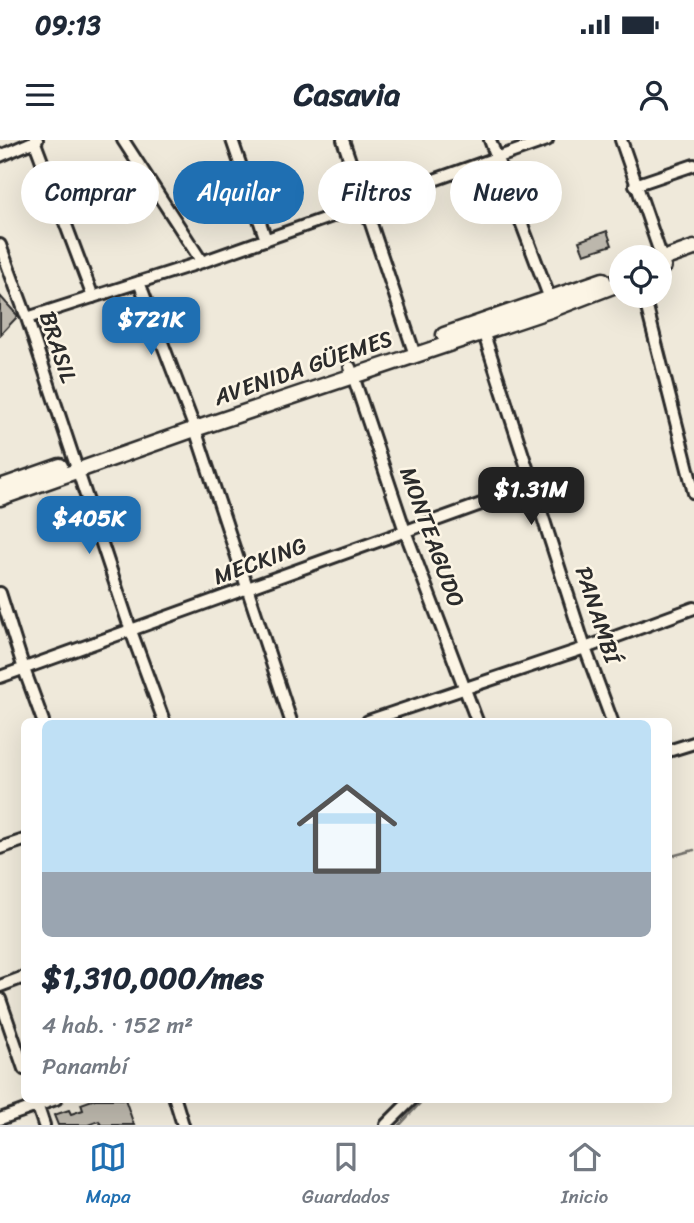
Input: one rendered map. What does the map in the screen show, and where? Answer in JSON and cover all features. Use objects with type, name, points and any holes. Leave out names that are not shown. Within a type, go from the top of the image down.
[{"type":"main road","points":[[672,259],[694,248]]},
{"type":"main road","points":[[672,262],[694,257]]},
{"type":"main road","name":"AVENIDA GÜEMES","points":[[552,304],[609,279]]},
{"type":"main road","name":"AVENIDA GÜEMES","points":[[0,498],[74,467],[193,425],[609,287]]},
{"type":"main road","name":"AVENIDA GÜEMES","points":[[0,487],[74,467]]},
{"type":"street","points":[[0,156],[35,140],[93,298]]},
{"type":"street","points":[[123,140],[202,262]]},
{"type":"street","points":[[232,140],[266,240]]},
{"type":"street","points":[[343,140],[350,161]]},
{"type":"street","points":[[489,140],[552,304]]},
{"type":"street","points":[[436,181],[547,140]]},
{"type":"street","points":[[621,140],[656,245]]},
{"type":"street","points":[[635,185],[694,165]]},
{"type":"street","points":[[27,318],[318,222]]},
{"type":"street","points":[[372,224],[413,350]]},
{"type":"street","name":"BRASIL","points":[[0,245],[27,318],[74,467],[163,718]]},
{"type":"street","points":[[139,282],[193,425],[290,718]]},
{"type":"street","points":[[647,308],[694,493]]},
{"type":"street","name":"PANAMBÍ","points":[[482,327],[585,648],[611,718]]},
{"type":"street","name":"MONTEAGUDO","points":[[352,371],[405,531],[476,718]]},
{"type":"street","name":"MECKING","points":[[0,677],[534,485]]},
{"type":"street","points":[[0,593],[42,718]]},
{"type":"street","points":[[377,718],[585,648],[694,608]]},
{"type":"street","points":[[672,750],[694,743]]},
{"type":"street","points":[[0,848],[21,841]]},
{"type":"street","points":[[0,986],[21,978]]},
{"type":"street","points":[[0,999],[21,1060]]},
{"type":"street","points":[[0,1119],[34,1103]]},
{"type":"street","points":[[36,1103],[44,1125]]},
{"type":"street","points":[[176,1103],[183,1125]]},
{"type":"street","points":[[386,1125],[408,1103]]},
{"type":"building","points":[[607,231],[612,245],[584,254],[579,241]]},
{"type":"building","points":[[0,296],[18,316],[0,335]]},
{"type":"building","points":[[126,1103],[134,1125],[101,1125],[99,1121],[88,1125],[58,1125],[54,1115],[69,1110],[71,1114],[83,1110],[81,1104]]},
{"type":"waterway","points":[[672,856],[694,850]]},
{"type":"waterway","points":[[400,1125],[420,1103]]}]
